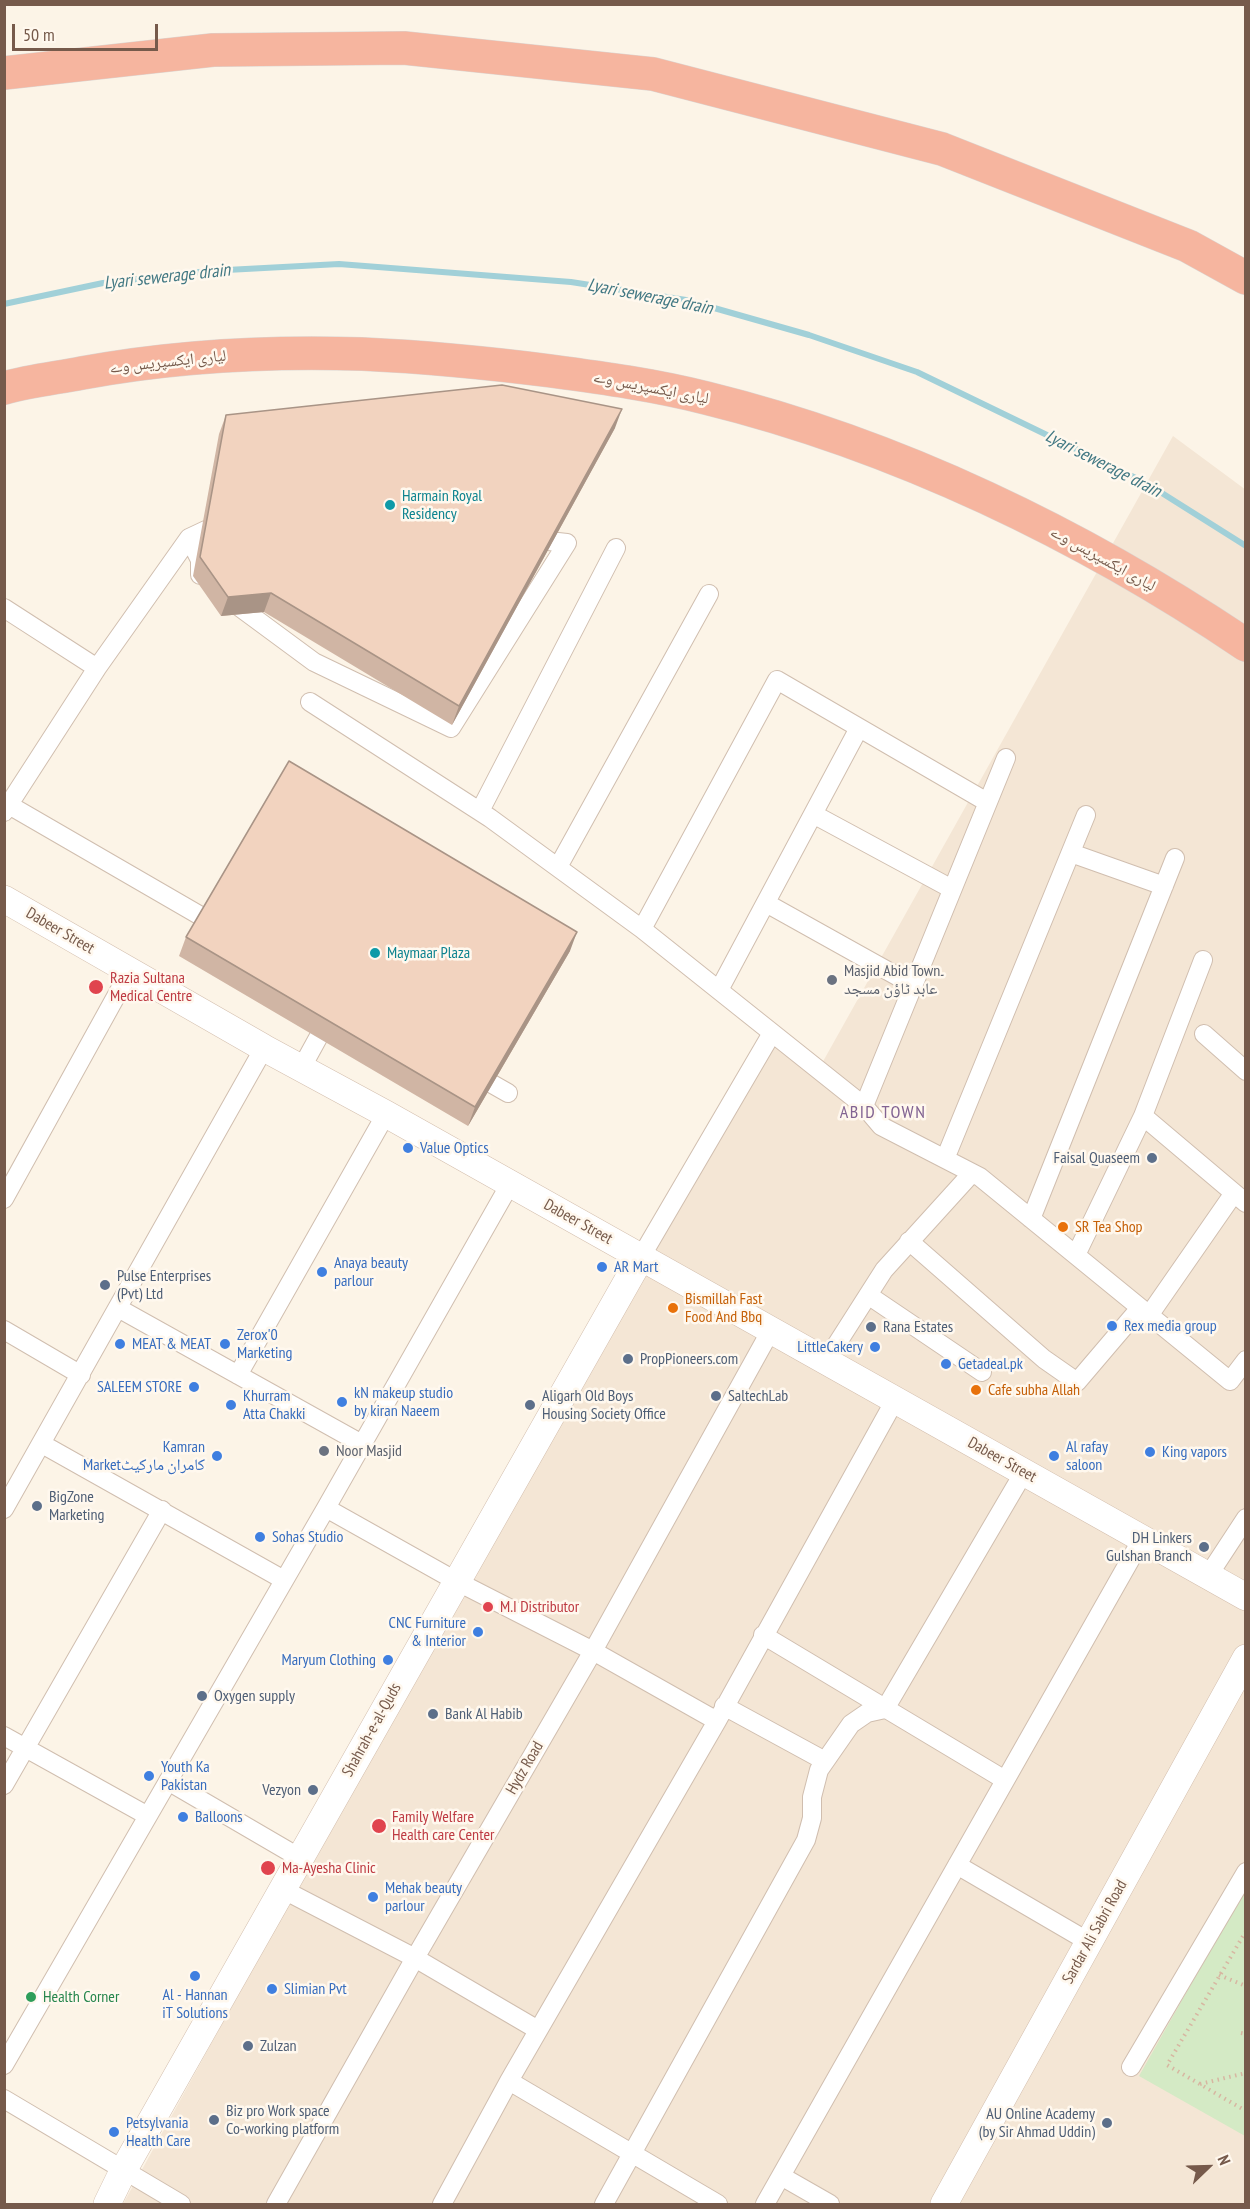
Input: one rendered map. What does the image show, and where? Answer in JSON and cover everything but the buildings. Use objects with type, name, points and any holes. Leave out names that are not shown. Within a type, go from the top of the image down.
[{"type":"highway","points":[[4,73],[213,50],[404,48],[652,74],[942,149],[1188,246],[1245,278]]},
{"type":"highway","name":"لیاری ایکسپریس وے","points":[[4,388],[140,363],[268,353],[353,354],[459,360],[646,385],[707,398],[767,415],[885,455],[944,478],[1000,504],[1111,562],[1245,645]]},
{"type":"street","points":[[238,938],[7,809],[97,668],[189,538],[206,530],[240,529]]},
{"type":"street","points":[[189,538],[200,560],[200,577],[314,662],[451,728],[567,543],[511,537]]},
{"type":"street","points":[[480,811],[616,548]]},
{"type":"street","points":[[558,867],[709,594]]},
{"type":"street","points":[[4,608],[97,668]]},
{"type":"street","points":[[642,928],[777,680],[987,802]]},
{"type":"street","points":[[310,702],[480,811],[642,928],[864,1106],[881,1126],[980,1177],[1230,1381],[1245,1360]]},
{"type":"street","points":[[719,990],[859,728]]},
{"type":"street","points":[[864,1106],[1006,758]]},
{"type":"street","points":[[813,814],[952,889]]},
{"type":"street","points":[[945,1159],[1086,815]]},
{"type":"street","points":[[1071,853],[1164,886]]},
{"type":"street","points":[[1031,1219],[1175,858]]},
{"type":"street","name":"Dabeer Street","points":[[4,900],[1245,1597]]},
{"type":"street","points":[[766,903],[913,985]]},
{"type":"street","points":[[1076,1255],[1143,1116],[1203,960]]},
{"type":"street","points":[[4,1199],[130,970]]},
{"type":"street","points":[[302,1068],[341,997]]},
{"type":"street","points":[[641,1257],[772,1033]]},
{"type":"street","points":[[1204,1034],[1245,1071]]},
{"type":"street","points":[[4,1509],[264,1048]]},
{"type":"street","points":[[458,1064],[508,1094]]},
{"type":"street","points":[[238,1375],[386,1114]]},
{"type":"street","points":[[909,1241],[1044,1359],[1077,1382],[1145,1311],[1240,1198],[1143,1116]]},
{"type":"street","points":[[826,1361],[884,1270],[972,1173]]},
{"type":"street","points":[[4,2065],[326,1508],[510,1184]]},
{"type":"street","name":"Shahrah-e-al-Quds","points":[[107,2205],[124,2169],[641,1257]]},
{"type":"street","points":[[868,1295],[982,1372]]},
{"type":"street","points":[[118,1308],[362,1444]]},
{"type":"street","points":[[4,1330],[81,1375]]},
{"type":"street","name":"Hydz Road","points":[[276,2205],[415,1958],[593,1651],[771,1330]]},
{"type":"street","points":[[442,2205],[509,2081],[720,1713],[895,1400]]},
{"type":"street","points":[[42,1444],[284,1580]]},
{"type":"street","points":[[604,2205],[806,1840],[812,1818],[812,1797],[819,1770],[851,1724],[867,1713],[885,1708],[1024,1472]]},
{"type":"street","points":[[326,1508],[456,1581],[593,1651],[825,1761]]},
{"type":"street","points":[[4,1785],[162,1510]]},
{"type":"street","points":[[1208,1576],[1245,1518]]},
{"type":"street","points":[[765,2205],[1142,1539]]},
{"type":"street","points":[[764,1635],[1005,1780]]},
{"type":"street","name":"Sardar Ali Sabri Road","points":[[944,2205],[1245,1658]]},
{"type":"street","points":[[4,1736],[148,1816]]},
{"type":"street","points":[[168,1781],[300,1858]]},
{"type":"street","points":[[957,1865],[1089,1942]]},
{"type":"street","points":[[1131,2067],[1245,1872]]},
{"type":"street","points":[[282,1889],[415,1958],[538,2030]]},
{"type":"street","points":[[509,2081],[718,2205]]},
{"type":"street","points":[[4,2099],[182,2205]]},
{"type":"street","points":[[781,2176],[830,2205]]},
{"type":"path","points":[[1245,1931],[1167,2065],[1245,2111]]},
{"type":"path","points":[[1219,1975],[1245,1986]]},
{"type":"path","points":[[1199,2084],[1245,2073]]},
{"type":"shaded area","points":[[1173,436],[1246,490],[1245,2204],[123,2204],[767,1034],[821,1065]]},
{"type":"green space","points":[[1245,1889],[1245,2136],[1139,2076]]},
{"type":"waterway","name":"Lyari sewerage drain","points":[[4,304],[103,283],[208,271],[339,264],[571,282],[686,300],[809,335],[917,372],[1146,483],[1246,546]]},
{"type":"place","name":"Harmain Royal Residency","points":[[390,505]]},
{"type":"place","name":"Maymaar Plaza","points":[[375,953]]},
{"type":"place","name":"Masjid Abid Town۔ عابد ٹاؤن مسجد","points":[[832,980]]},
{"type":"place","name":"Razia Sultana Medical Centre","points":[[96,987]]},
{"type":"place","name":"Value Optics","points":[[408,1148]]},
{"type":"place","name":"Faisal Quaseem","points":[[1152,1158]]},
{"type":"place","name":"SR Tea Shop","points":[[1063,1227]]},
{"type":"place","name":"AR Mart","points":[[602,1267]]},
{"type":"place","name":"Anaya beauty parlour","points":[[322,1272]]},
{"type":"place","name":"Pulse Enterprises (Pvt) Ltd","points":[[105,1285]]},
{"type":"place","name":"Bismillah Fast Food And Bbq","points":[[673,1308]]},
{"type":"place","name":"Rex media group","points":[[1112,1326]]},
{"type":"place","name":"Rana Estates","points":[[871,1327]]},
{"type":"place","name":"MEAT & MEAT","points":[[120,1344]]},
{"type":"place","name":"Zerox'0 Marketing","points":[[225,1344]]},
{"type":"place","name":"LittleCakery","points":[[875,1347]]},
{"type":"place","name":"PropPioneers.com","points":[[628,1359]]},
{"type":"place","name":"Getadeal.pk","points":[[946,1364]]},
{"type":"place","name":"SALEEM STORE","points":[[194,1387]]},
{"type":"place","name":"Cafe subha Allah","points":[[976,1390]]},
{"type":"place","name":"SaltechLab","points":[[716,1396]]},
{"type":"place","name":"kN makeup studio by kiran Naeem","points":[[342,1402]]},
{"type":"place","name":"Khurram Atta Chakki","points":[[231,1405]]},
{"type":"place","name":"Aligarh Old Boys Housing Society Office","points":[[530,1405]]},
{"type":"place","name":"Noor Masjid","points":[[324,1451]]},
{"type":"place","name":"King vapors","points":[[1150,1452]]},
{"type":"place","name":"Kamran Marketکامران مارکیٹ","points":[[217,1456]]},
{"type":"place","name":"Al rafay saloon","points":[[1054,1456]]},
{"type":"place","name":"BigZone Marketing","points":[[37,1506]]},
{"type":"place","name":"Sohas Studio","points":[[260,1537]]},
{"type":"place","name":"DH Linkers Gulshan Branch","points":[[1204,1547]]},
{"type":"place","name":"M.I Distributor","points":[[488,1607]]},
{"type":"place","name":"CNC Furniture & Interior","points":[[478,1632]]},
{"type":"place","name":"Maryum Clothing","points":[[388,1660]]},
{"type":"place","name":"Oxygen supply","points":[[202,1696]]},
{"type":"place","name":"Bank Al Habib","points":[[433,1714]]},
{"type":"place","name":"Youth Ka Pakistan","points":[[149,1776]]},
{"type":"place","name":"Vezyon","points":[[313,1790]]},
{"type":"place","name":"Balloons","points":[[183,1817]]},
{"type":"place","name":"Family Welfare Health care Center","points":[[379,1826]]},
{"type":"place","name":"Ma-Ayesha Clinic","points":[[268,1868]]},
{"type":"place","name":"Mehak beauty parlour","points":[[373,1897]]},
{"type":"place","name":"Al - Hannan iT Solutions","points":[[195,1976]]},
{"type":"place","name":"Slimian Pvt","points":[[272,1989]]},
{"type":"place","name":"Health Corner","points":[[31,1997]]},
{"type":"place","name":"Zulzan","points":[[248,2046]]},
{"type":"place","name":"Biz pro Work space Co-working platform","points":[[214,2120]]},
{"type":"place","name":"AU Online Academy (by Sir Ahmad Uddin)","points":[[1107,2123]]},
{"type":"place","name":"Petsylvania Health Care","points":[[114,2132]]},
{"type":"district","name":"ABID TOWN","points":[[883,1113]]}]
